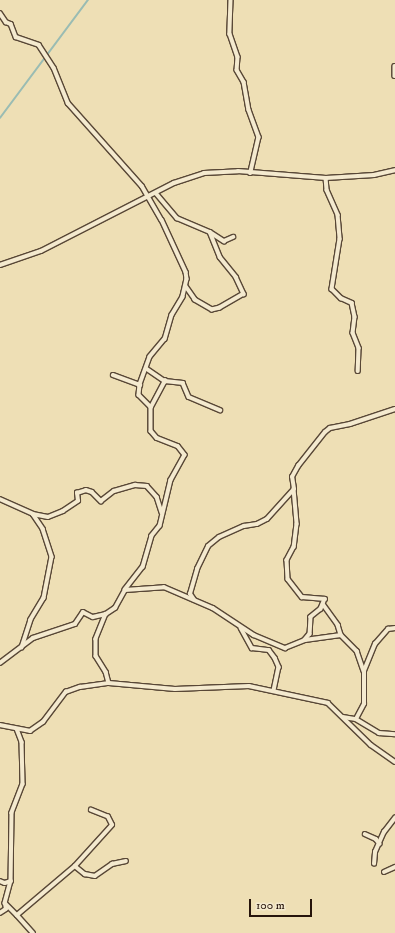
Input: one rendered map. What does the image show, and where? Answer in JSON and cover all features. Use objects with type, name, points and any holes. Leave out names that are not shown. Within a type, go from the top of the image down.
[{"type":"street","points":[[231,0],[230,34],[238,57],[237,70],[244,82],[249,110],[259,137],[251,173]]},
{"type":"street","points":[[0,12],[6,22],[11,24],[16,37],[39,45],[56,72],[68,103],[124,164],[148,197],[162,220],[186,272],[186,287],[179,306],[169,323],[165,339],[150,356],[147,369],[140,385],[139,395],[151,407]]},
{"type":"street","points":[[395,66],[395,76]]},
{"type":"street","points":[[0,265],[41,251],[187,177],[221,171],[326,178],[374,175],[395,170]]},
{"type":"street","points":[[326,178],[327,190],[338,216],[340,239],[332,289],[341,298],[352,303],[355,317],[352,333],[359,348],[358,371]]},
{"type":"street","points":[[156,193],[177,218],[210,232],[224,241],[233,237]]},
{"type":"street","points":[[186,287],[195,300],[212,310],[220,308],[244,294],[236,277],[220,257],[210,232]]},
{"type":"street","points":[[147,369],[165,381],[183,383],[189,397],[220,410]]},
{"type":"street","points":[[113,375],[140,385]]},
{"type":"street","points":[[0,662],[22,648],[33,638],[75,624],[83,612],[94,617],[106,614],[115,608],[125,590],[143,567],[152,536],[160,526],[162,512],[171,480],[185,455],[178,446],[157,438],[151,431],[151,407],[165,381]]},
{"type":"street","points":[[305,640],[310,634],[311,617],[321,609],[325,599],[302,597],[288,579],[287,560],[294,547],[297,524],[292,477],[298,466],[330,428],[350,424],[395,409]]},
{"type":"street","points":[[0,499],[34,514],[48,517],[63,510],[78,500],[77,492],[86,490],[92,492],[101,501],[114,491],[135,485],[147,486],[157,497],[162,512]]},
{"type":"street","points":[[194,600],[190,594],[197,569],[208,546],[219,538],[244,526],[257,524],[266,518],[294,488]]},
{"type":"street","points":[[22,648],[31,620],[44,598],[52,557],[43,529],[34,514]]},
{"type":"street","points":[[125,590],[164,587],[213,608],[241,627],[285,648],[305,640],[341,635]]},
{"type":"street","points":[[323,604],[338,625],[341,635],[357,651],[364,671],[364,704],[356,719]]},
{"type":"street","points":[[106,614],[96,639],[96,656],[106,672],[109,683]]},
{"type":"street","points":[[241,627],[252,648],[269,650],[275,658],[279,667],[274,690]]},
{"type":"street","points":[[364,671],[375,644],[388,629],[395,628]]},
{"type":"street","points":[[0,726],[30,731],[43,722],[66,692],[109,683],[175,689],[249,686],[274,690],[288,696],[322,700],[343,717],[371,745],[395,762]]},
{"type":"street","points":[[343,717],[356,719],[379,734],[395,734]]},
{"type":"street","points":[[0,912],[6,909],[5,903],[11,881],[12,813],[23,784],[22,742],[17,730]]},
{"type":"street","points":[[17,915],[75,866],[112,825],[108,816],[91,810]]},
{"type":"street","points":[[374,864],[375,852],[380,844],[384,832],[395,818]]},
{"type":"street","points":[[365,834],[376,838],[380,844]]},
{"type":"street","points":[[75,866],[85,874],[95,876],[112,864],[126,861]]},
{"type":"street","points":[[384,872],[395,867]]},
{"type":"street","points":[[0,881],[5,883],[11,881]]},
{"type":"street","points":[[5,903],[33,933]]},
{"type":"waterway","points":[[0,118],[88,0]]}]
